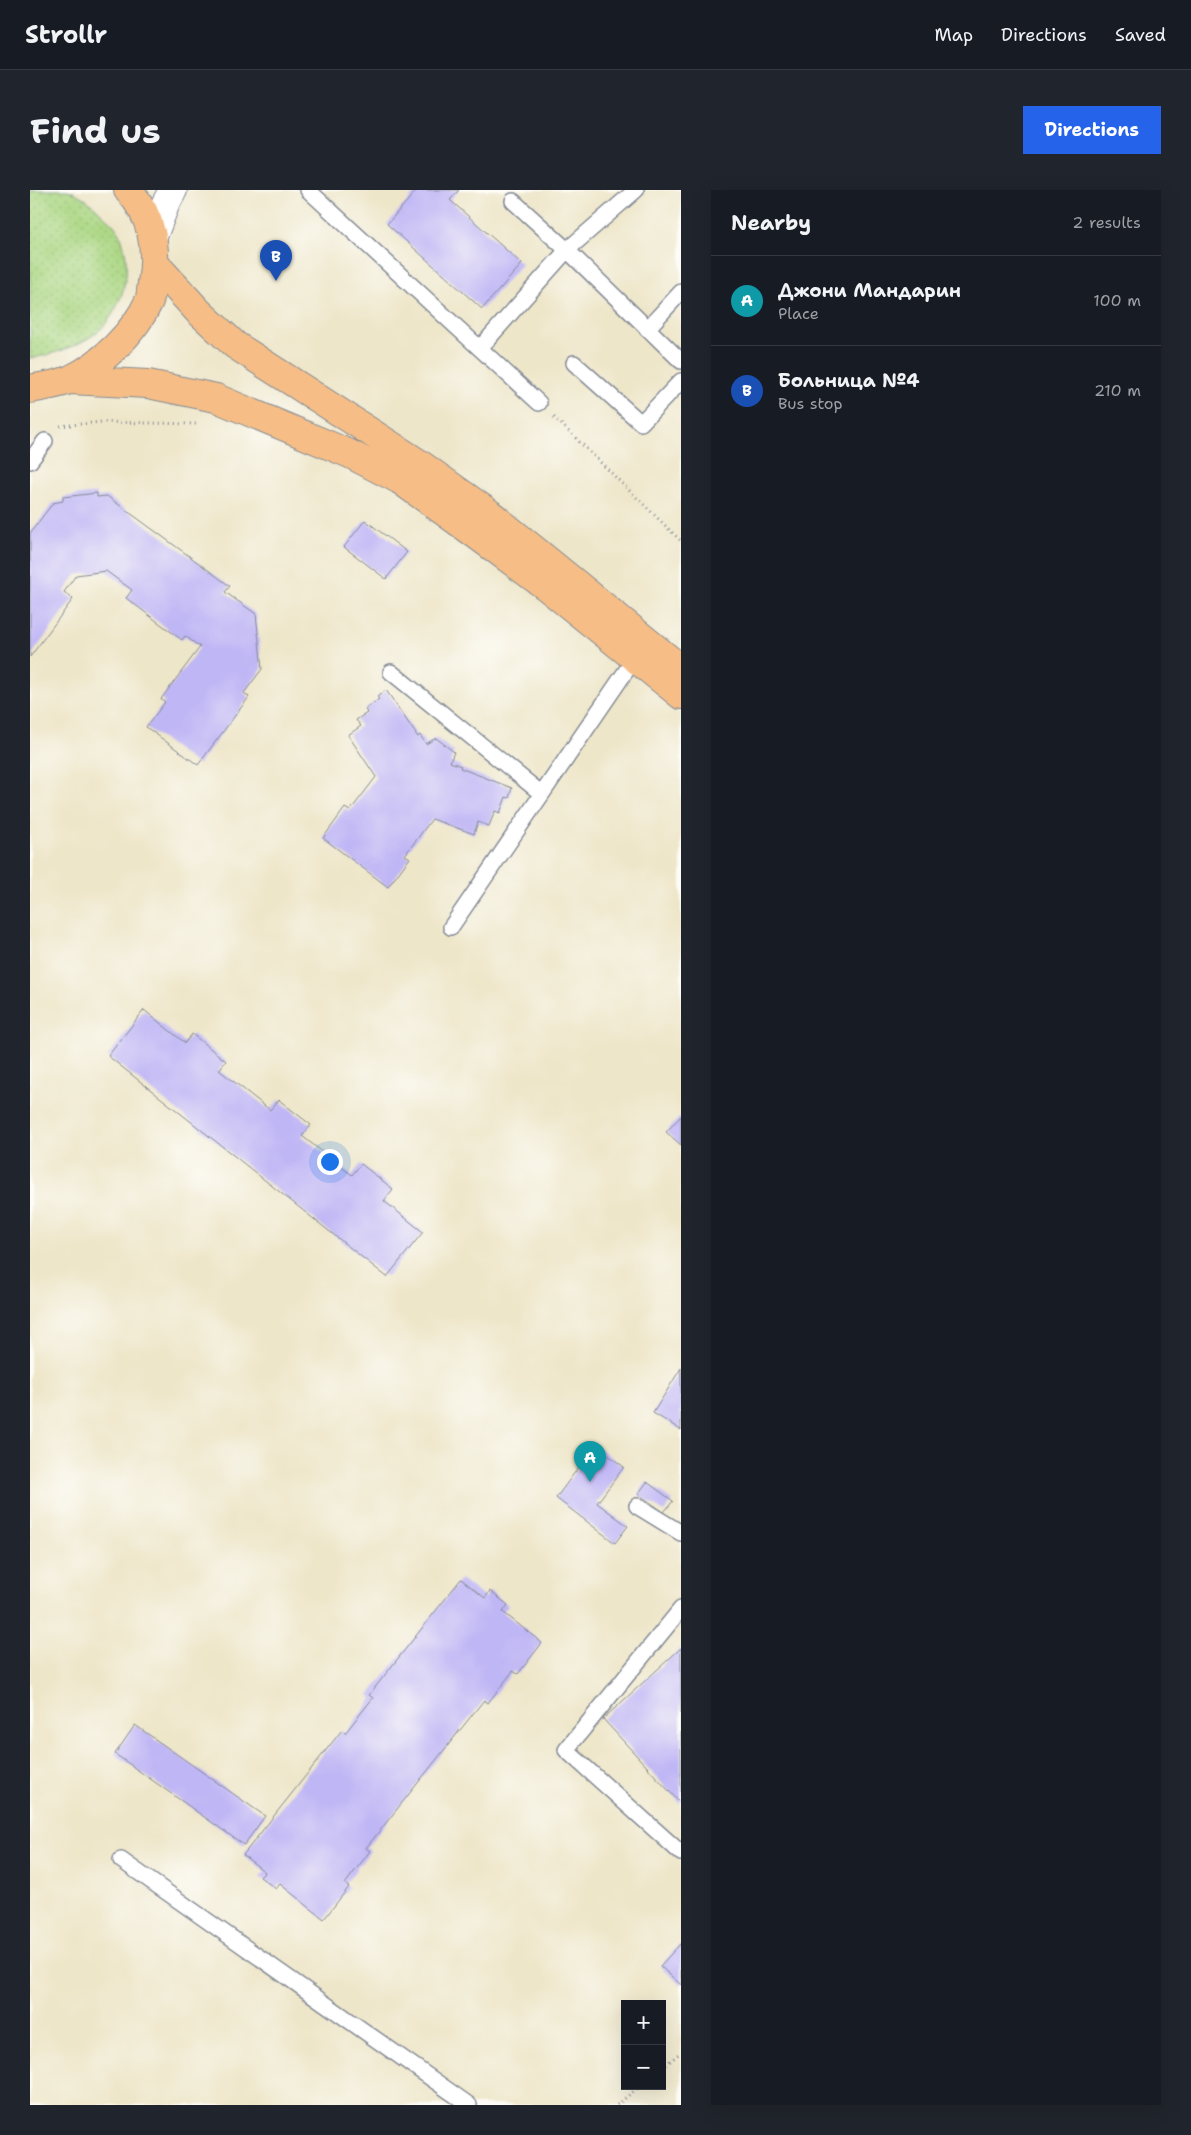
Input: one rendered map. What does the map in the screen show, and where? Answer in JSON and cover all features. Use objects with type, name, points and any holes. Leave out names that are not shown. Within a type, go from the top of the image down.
[{"type":"main road","points":[[70,380],[104,359],[127,334],[149,301],[155,264],[153,236],[138,200],[128,190]]},
{"type":"main road","points":[[155,264],[198,311],[235,345],[417,462],[489,513],[641,650],[681,695]]},
{"type":"main road","points":[[30,389],[70,380],[148,384],[216,398],[350,454],[400,480],[548,588],[641,650],[681,669]]},
{"type":"street","points":[[153,236],[173,190]]},
{"type":"lane","points":[[308,190],[539,403]]},
{"type":"lane","points":[[480,348],[568,250],[636,190]]},
{"type":"lane","points":[[513,201],[568,250],[681,361]]},
{"type":"lane","points":[[647,329],[681,292]]},
{"type":"lane","points":[[574,363],[641,423],[681,381]]},
{"type":"lane","points":[[30,461],[45,441]]},
{"type":"lane","points":[[451,927],[641,650]]},
{"type":"lane","points":[[391,672],[542,794]]},
{"type":"lane","points":[[637,1506],[681,1533]]},
{"type":"lane","points":[[681,1610],[566,1750],[681,1853]]},
{"type":"lane","points":[[121,1860],[469,2105]]},
{"type":"path","points":[[539,403],[681,541]]},
{"type":"path","points":[[54,426],[102,422],[200,424]]},
{"type":"path","points":[[666,2065],[681,2052]]},
{"type":"path","points":[[617,2105],[635,2090]]},
{"type":"green space","points":[[30,190],[68,190],[78,194],[91,204],[118,231],[126,255],[126,268],[122,293],[111,317],[103,327],[69,348],[48,355],[30,358]]},
{"type":"building","points":[[417,190],[459,190],[450,200],[522,264],[482,309],[387,224]]},
{"type":"building","points":[[97,493],[97,497],[107,496],[230,586],[225,592],[256,614],[262,669],[244,693],[249,697],[198,765],[146,727],[165,702],[161,699],[200,647],[185,636],[182,640],[126,598],[132,590],[106,571],[76,575],[64,592],[73,599],[30,657],[30,533],[53,503],[63,501],[63,497]]},
{"type":"building","points":[[365,520],[407,552],[386,579],[344,547]]},
{"type":"building","points":[[386,690],[418,737],[420,735],[426,744],[436,738],[454,752],[450,762],[461,766],[460,768],[512,788],[509,798],[506,797],[500,813],[495,811],[489,826],[478,822],[474,834],[432,819],[405,855],[410,858],[388,887],[323,838],[345,808],[350,811],[376,777],[348,735],[361,726],[356,720],[367,713],[365,709],[379,699],[377,697]]},
{"type":"building","points":[[144,1010],[185,1043],[192,1034],[226,1061],[219,1070],[270,1110],[279,1100],[311,1125],[302,1136],[352,1175],[361,1164],[393,1189],[384,1201],[423,1232],[387,1277],[108,1056]]},
{"type":"building","points":[[681,1116],[681,1145],[666,1132]]},
{"type":"building","points":[[681,1368],[681,1430],[653,1413]]},
{"type":"building","points":[[595,1445],[624,1467],[597,1503],[628,1526],[615,1543],[556,1498]]},
{"type":"building","points":[[647,1482],[673,1501],[664,1512],[638,1494]]},
{"type":"building","points":[[461,1579],[485,1598],[490,1591],[508,1605],[503,1612],[542,1643],[518,1674],[513,1671],[488,1703],[484,1700],[366,1848],[370,1851],[345,1884],[349,1887],[324,1919],[280,1884],[276,1889],[260,1877],[265,1872],[243,1855],[342,1730],[345,1733],[373,1698],[369,1695]]},
{"type":"building","points":[[681,1648],[681,1804],[603,1719]]},
{"type":"building","points":[[135,1725],[265,1816],[244,1845],[115,1754]]},
{"type":"building","points":[[681,1943],[681,1985],[660,1966]]},
{"type":"place","name":"Больница №4","points":[[276,281]]},
{"type":"place","name":"Джони Мандарин","points":[[590,1482]]}]
